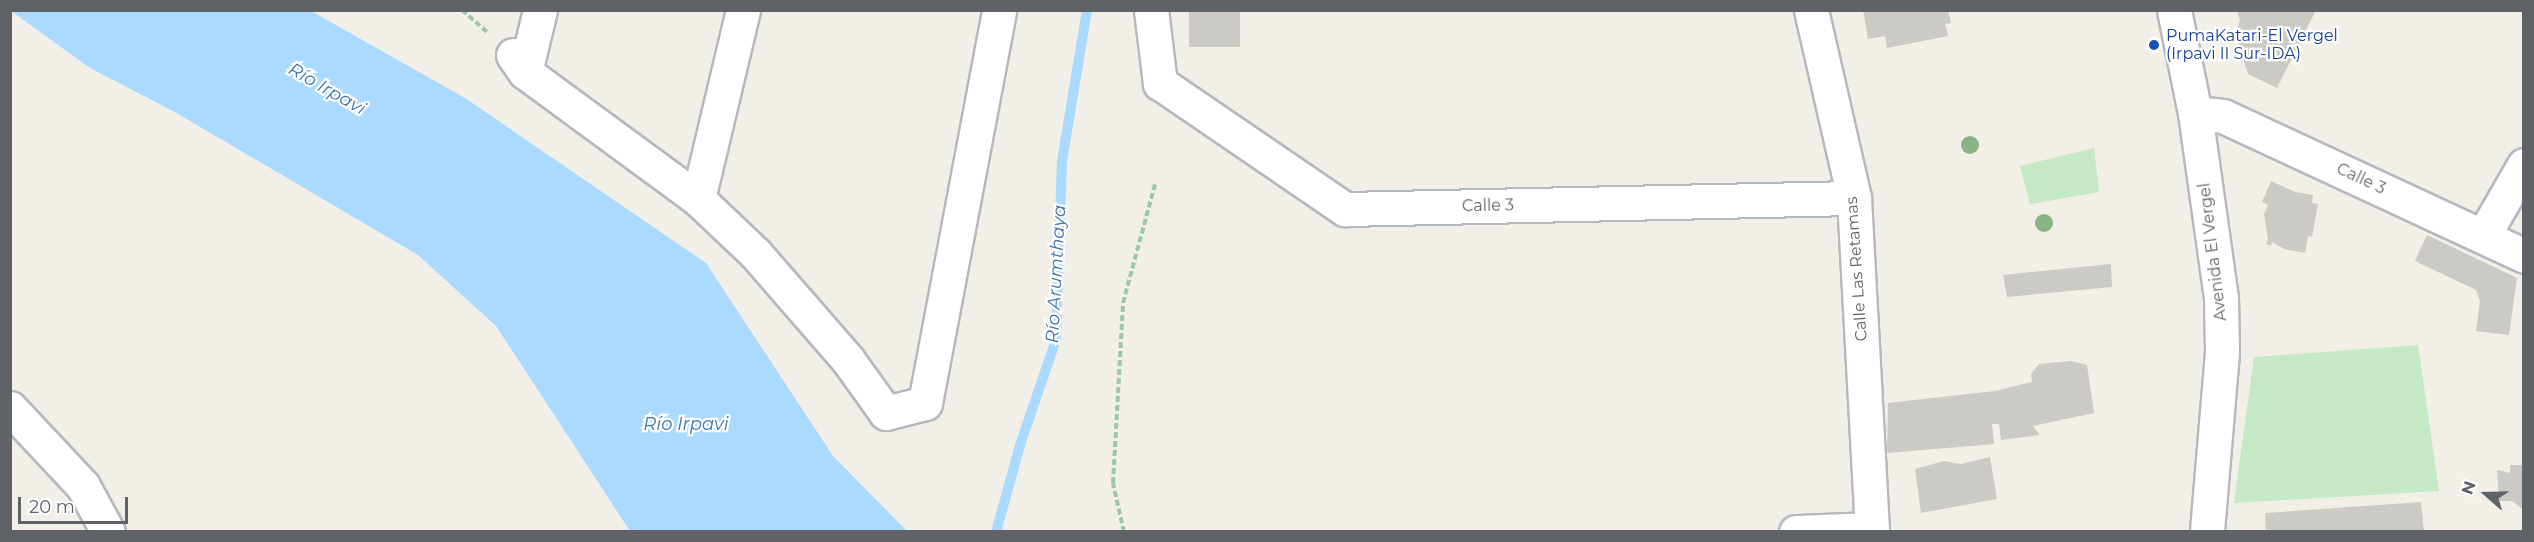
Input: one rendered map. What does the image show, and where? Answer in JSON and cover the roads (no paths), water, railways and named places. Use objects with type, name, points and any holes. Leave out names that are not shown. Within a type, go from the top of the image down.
[{"type":"street","points":[[540,10],[519,63],[698,199],[755,253],[848,360],[886,413],[925,403],[999,10]]},
{"type":"street","points":[[698,199],[743,10]]},
{"type":"street","name":"Calle 3","points":[[1151,10],[1160,83],[1345,209],[1854,198]]},
{"type":"street","name":"Calle Las Retamas","points":[[1811,10],[1854,198],[1872,530]]},
{"type":"street","name":"Avenida El Vergel","points":[[2174,10],[2195,113],[2221,298],[2222,352],[2207,531]]},
{"type":"street","name":"Calle 3","points":[[2195,113],[2223,116],[2523,256]]},
{"type":"street","points":[[2483,236],[2523,165]]},
{"type":"street","points":[[10,408],[82,486],[108,531]]},
{"type":"street","points":[[1796,531],[1872,530]]},
{"type":"water","name":"Río Irpavi","points":[[11,11],[311,11],[465,98],[706,263],[833,456],[907,531],[630,531],[496,326],[418,255],[173,111],[90,68]]},
{"type":"waterway","name":"Río Arumthaya","points":[[996,532],[1021,442],[1056,340],[1062,161],[1087,10]]},
{"type":"place","name":"PumaKatari-El Vergel (Irpavi II Sur-IDA)","points":[[2154,45]]}]
